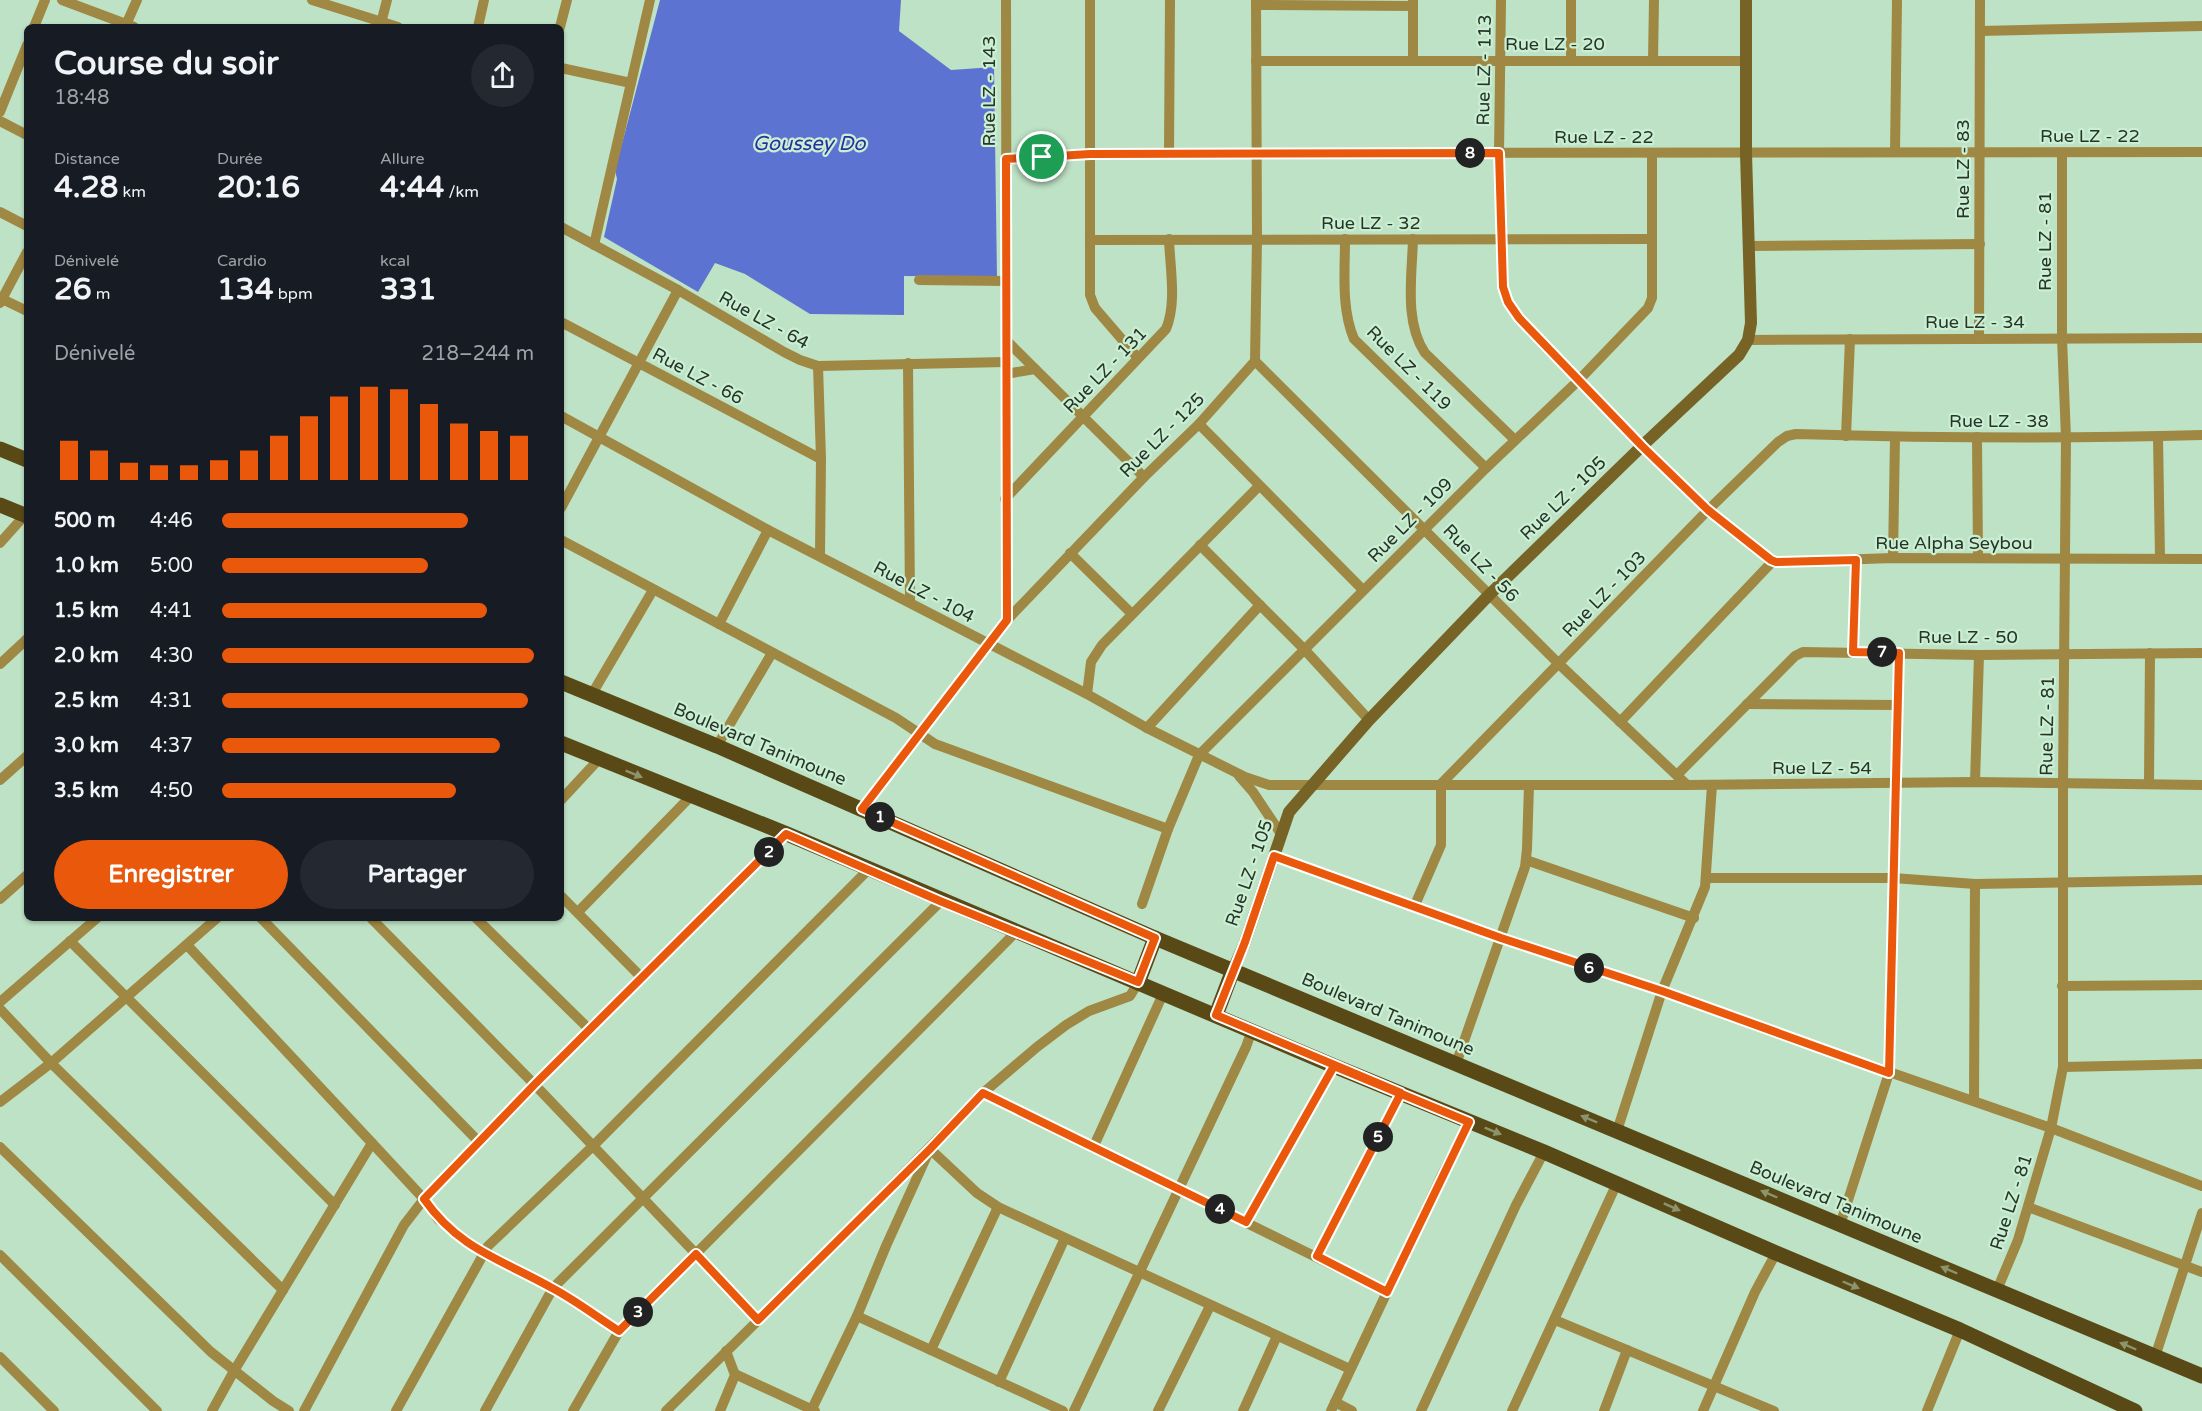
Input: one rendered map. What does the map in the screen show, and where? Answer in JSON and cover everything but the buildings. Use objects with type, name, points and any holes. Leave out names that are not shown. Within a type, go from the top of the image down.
[{"type":"main road","points":[[1746,0],[1746,153],[1751,323],[1748,340]]},
{"type":"main road","name":"Rue LZ - 105","points":[[1233,970],[1245,942],[1289,812],[1369,720],[1489,595],[1738,355],[1748,340]]},
{"type":"main road","points":[[0,449],[24,459]]},
{"type":"main road","points":[[0,505],[24,514]]},
{"type":"main road","name":"Boulevard Tanimoune","points":[[564,683],[717,746],[1155,938],[2202,1376]]},
{"type":"main road","points":[[564,744],[786,834],[940,901],[1544,1152],[1960,1330],[2135,1411]]},
{"type":"main road","points":[[1138,982],[1155,938]]},
{"type":"main road","points":[[1216,1015],[1233,970]]},
{"type":"street","points":[[35,24],[45,0]]},
{"type":"street","points":[[62,0],[124,24]]},
{"type":"street","points":[[130,24],[137,0]]},
{"type":"street","points":[[312,0],[378,24]]},
{"type":"street","points":[[381,24],[387,0]]},
{"type":"street","points":[[479,24],[484,0]]},
{"type":"street","points":[[561,24],[567,0]]},
{"type":"street","points":[[594,245],[650,0]]},
{"type":"street","name":"Rue LZ - 143","points":[[1006,0],[1005,499],[1007,620]]},
{"type":"street","points":[[1090,0],[1090,295],[1095,308],[1138,358]]},
{"type":"street","points":[[1169,153],[1170,0]]},
{"type":"street","name":"Rue LZ - 113","points":[[1501,0],[1499,153],[1503,287],[1508,302],[1519,318],[1642,446]]},
{"type":"street","points":[[1571,0],[1571,61]]},
{"type":"street","points":[[1653,61],[1654,0]]},
{"type":"street","points":[[1895,152],[1897,0]]},
{"type":"street","name":"Rue LZ - 83","points":[[1979,339],[1980,0]]},
{"type":"street","points":[[1255,361],[1256,3],[1413,3],[1413,61]]},
{"type":"street","points":[[1980,31],[2202,26]]},
{"type":"street","points":[[0,111],[24,52]]},
{"type":"street","name":"Rue LZ - 20","points":[[1256,61],[1746,61]]},
{"type":"street","points":[[564,69],[631,83]]},
{"type":"street","points":[[0,121],[24,133]]},
{"type":"street","name":"Rue LZ - 22","points":[[1006,159],[1090,154],[1169,153],[2202,152]]},
{"type":"street","name":"Rue LZ - 109","points":[[1142,904],[1168,830],[1199,756],[1486,468],[1579,380],[1651,304],[1652,153]]},
{"type":"street","name":"Rue LZ - 81","points":[[1997,1290],[2018,1240],[2028,1207],[2051,1128],[2063,1067],[2062,883],[2066,438],[2062,338],[2062,153]]},
{"type":"street","points":[[0,212],[24,224]]},
{"type":"street","name":"Rue LZ - 64","points":[[564,229],[678,290],[784,352],[818,366],[1006,362]]},
{"type":"street","name":"Rue LZ - 131","points":[[1005,499],[1166,330],[1170,319],[1169,239]]},
{"type":"street","name":"Rue LZ - 119","points":[[1345,239],[1347,324],[1354,339],[1486,468]]},
{"type":"street","points":[[1413,239],[1412,323],[1416,340],[1425,353],[1515,440]]},
{"type":"street","name":"Rue LZ - 32","points":[[1090,240],[1652,239]]},
{"type":"street","points":[[1749,246],[1980,244]]},
{"type":"street","points":[[24,258],[1,300],[24,310]]},
{"type":"street","points":[[920,280],[1006,281]]},
{"type":"street","points":[[564,503],[678,290]]},
{"type":"street","name":"Rue LZ - 66","points":[[564,324],[821,459]]},
{"type":"street","name":"Rue LZ - 34","points":[[1748,340],[2202,338]]},
{"type":"street","points":[[1846,436],[1850,339]]},
{"type":"street","points":[[1007,341],[1144,477]]},
{"type":"street","name":"Rue LZ - 125","points":[[862,809],[1007,620],[1144,477],[1199,424],[1255,361]]},
{"type":"street","name":"Rue LZ - 56","points":[[1255,361],[1559,664],[1687,785]]},
{"type":"street","points":[[908,363],[910,602]]},
{"type":"street","points":[[818,366],[821,459],[820,555]]},
{"type":"street","points":[[1006,374],[1035,369]]},
{"type":"street","name":"Rue LZ - 104","points":[[564,418],[768,530],[1087,694],[1199,756],[1236,773],[1269,785],[1441,784]]},
{"type":"street","points":[[1199,424],[1363,590]]},
{"type":"street","name":"Rue LZ - 38","points":[[1796,434],[1895,438],[2202,435]]},
{"type":"street","name":"Rue LZ - 103","points":[[1441,784],[1708,510],[1778,442],[1786,436],[1796,434]]},
{"type":"street","points":[[2158,436],[2160,558]]},
{"type":"street","points":[[1977,437],[1978,558]]},
{"type":"street","points":[[1893,558],[1895,438]]},
{"type":"street","points":[[1620,722],[1773,561],[1708,510],[1642,446]]},
{"type":"street","points":[[1087,694],[1089,674],[1095,654],[1259,486]]},
{"type":"street","points":[[0,543],[24,517]]},
{"type":"street","points":[[719,624],[768,530]]},
{"type":"street","points":[[564,542],[896,718],[935,744],[1168,830]]},
{"type":"street","points":[[1200,545],[1304,649],[1369,720]]},
{"type":"street","points":[[1070,553],[1132,614]]},
{"type":"street","name":"Rue Alpha Seybou","points":[[1773,561],[1893,558],[2202,559]]},
{"type":"street","points":[[1853,652],[1856,560]]},
{"type":"street","points":[[592,694],[653,590]]},
{"type":"street","points":[[1147,728],[1260,604]]},
{"type":"street","points":[[0,664],[24,642]]},
{"type":"street","name":"Rue LZ - 50","points":[[1677,775],[1795,656],[1813,651],[1979,655],[2202,653]]},
{"type":"street","points":[[717,746],[772,653]]},
{"type":"street","points":[[1840,1225],[1889,1073],[1899,653]]},
{"type":"street","points":[[2149,784],[2150,653]]},
{"type":"street","points":[[1975,782],[1979,655]]},
{"type":"street","points":[[1747,704],[1897,705]]},
{"type":"street","points":[[0,780],[24,759]]},
{"type":"street","points":[[564,797],[599,759]]},
{"type":"street","points":[[1236,773],[1253,792],[1281,834]]},
{"type":"street","name":"Rue LZ - 54","points":[[1441,784],[1712,785],[1975,782],[2202,784]]},
{"type":"street","points":[[1415,905],[1441,844],[1441,784]]},
{"type":"street","points":[[1456,1064],[1526,860],[1529,784]]},
{"type":"street","points":[[1617,1131],[1662,991],[1694,918],[1707,878],[1712,785]]},
{"type":"street","points":[[578,912],[690,797]]},
{"type":"street","points":[[304,1411],[404,1225],[424,1199],[535,1084],[786,834]]},
{"type":"street","points":[[1274,856],[1415,905],[1501,938],[1662,991],[1889,1073],[2051,1128],[2202,1186]]},
{"type":"street","points":[[1526,860],[1694,918]]},
{"type":"street","points":[[396,1411],[482,1254],[869,869]]},
{"type":"street","points":[[0,899],[24,878]]},
{"type":"street","points":[[1707,878],[1893,878],[1975,884],[2202,880]]},
{"type":"street","points":[[1974,1101],[1975,884]]},
{"type":"street","points":[[564,899],[642,978]]},
{"type":"street","points":[[485,1411],[553,1288],[940,901]]},
{"type":"street","points":[[0,1002],[93,921]]},
{"type":"street","points":[[0,1101],[51,1063],[214,921]]},
{"type":"street","points":[[264,921],[479,1142]]},
{"type":"street","points":[[374,921],[594,1145],[758,1320]]},
{"type":"street","points":[[479,921],[590,1030]]},
{"type":"street","points":[[573,1411],[619,1331],[1016,932]]},
{"type":"street","points":[[70,941],[335,1204]]},
{"type":"street","points":[[187,945],[424,1199],[438,1219],[482,1254],[553,1288],[619,1331]]},
{"type":"street","points":[[666,1411],[930,1149],[983,1093],[1066,1025],[1089,1011],[1130,996],[1138,982]]},
{"type":"street","points":[[2062,986],[2202,985]]},
{"type":"street","points":[[1093,1148],[1163,994]]},
{"type":"street","points":[[0,1009],[51,1063],[283,1290]]},
{"type":"street","points":[[1074,1411],[1252,1030]]},
{"type":"street","points":[[2063,1067],[2202,1064]]},
{"type":"street","points":[[1246,1222],[1334,1066]]},
{"type":"street","points":[[983,1093],[1387,1292]]},
{"type":"street","points":[[1317,1256],[1401,1093]]},
{"type":"street","points":[[1352,1411],[1333,1406],[1469,1122]]},
{"type":"street","points":[[212,1411],[372,1143]]},
{"type":"street","points":[[0,1147],[202,1344],[234,1371],[289,1411]]},
{"type":"street","points":[[930,1149],[977,1193],[998,1207],[1350,1369]]},
{"type":"street","points":[[735,1374],[812,1410],[857,1316],[930,1149]]},
{"type":"street","points":[[1421,1411],[1516,1205],[1544,1152]]},
{"type":"street","points":[[1512,1411],[1617,1183]]},
{"type":"street","points":[[931,1350],[998,1207]]},
{"type":"street","points":[[2028,1207],[2202,1272]]},
{"type":"street","points":[[2155,1358],[2202,1213]]},
{"type":"street","points":[[999,1382],[1065,1238]]},
{"type":"street","points":[[1703,1411],[1755,1292],[1776,1253]]},
{"type":"street","points":[[0,1255],[157,1411]]},
{"type":"street","points":[[1158,1411],[1210,1306]]},
{"type":"street","points":[[857,1316],[1063,1411]]},
{"type":"street","points":[[1555,1320],[1774,1411]]},
{"type":"street","points":[[1927,1411],[1960,1330]]},
{"type":"street","points":[[1243,1411],[1277,1336]]},
{"type":"street","points":[[1604,1411],[1627,1350]]},
{"type":"street","points":[[720,1411],[735,1374],[726,1351]]},
{"type":"street","points":[[0,1357],[54,1411]]},
{"type":"water","name":"Goussey Do","points":[[660,0],[901,0],[899,31],[951,70],[994,67],[997,277],[904,276],[904,315],[810,314],[745,274],[715,263],[698,292],[604,237],[617,179],[615,170]]},
{"type":"route","points":[[1042,157],[1006,159],[1007,620],[862,809],[1155,938],[1138,982],[940,901],[786,834],[535,1084],[424,1199],[438,1219],[482,1254],[553,1288],[619,1331],[696,1254],[758,1320],[983,1093],[1246,1222],[1334,1066],[1401,1093],[1469,1122],[1387,1292],[1317,1256],[1401,1093],[1216,1015],[1245,942],[1274,856],[1889,1073],[1899,653],[1853,652],[1856,560],[1776,562],[1771,560],[1708,510],[1642,446],[1519,318],[1508,302],[1503,287],[1499,153],[1090,154],[1042,157]]}]
